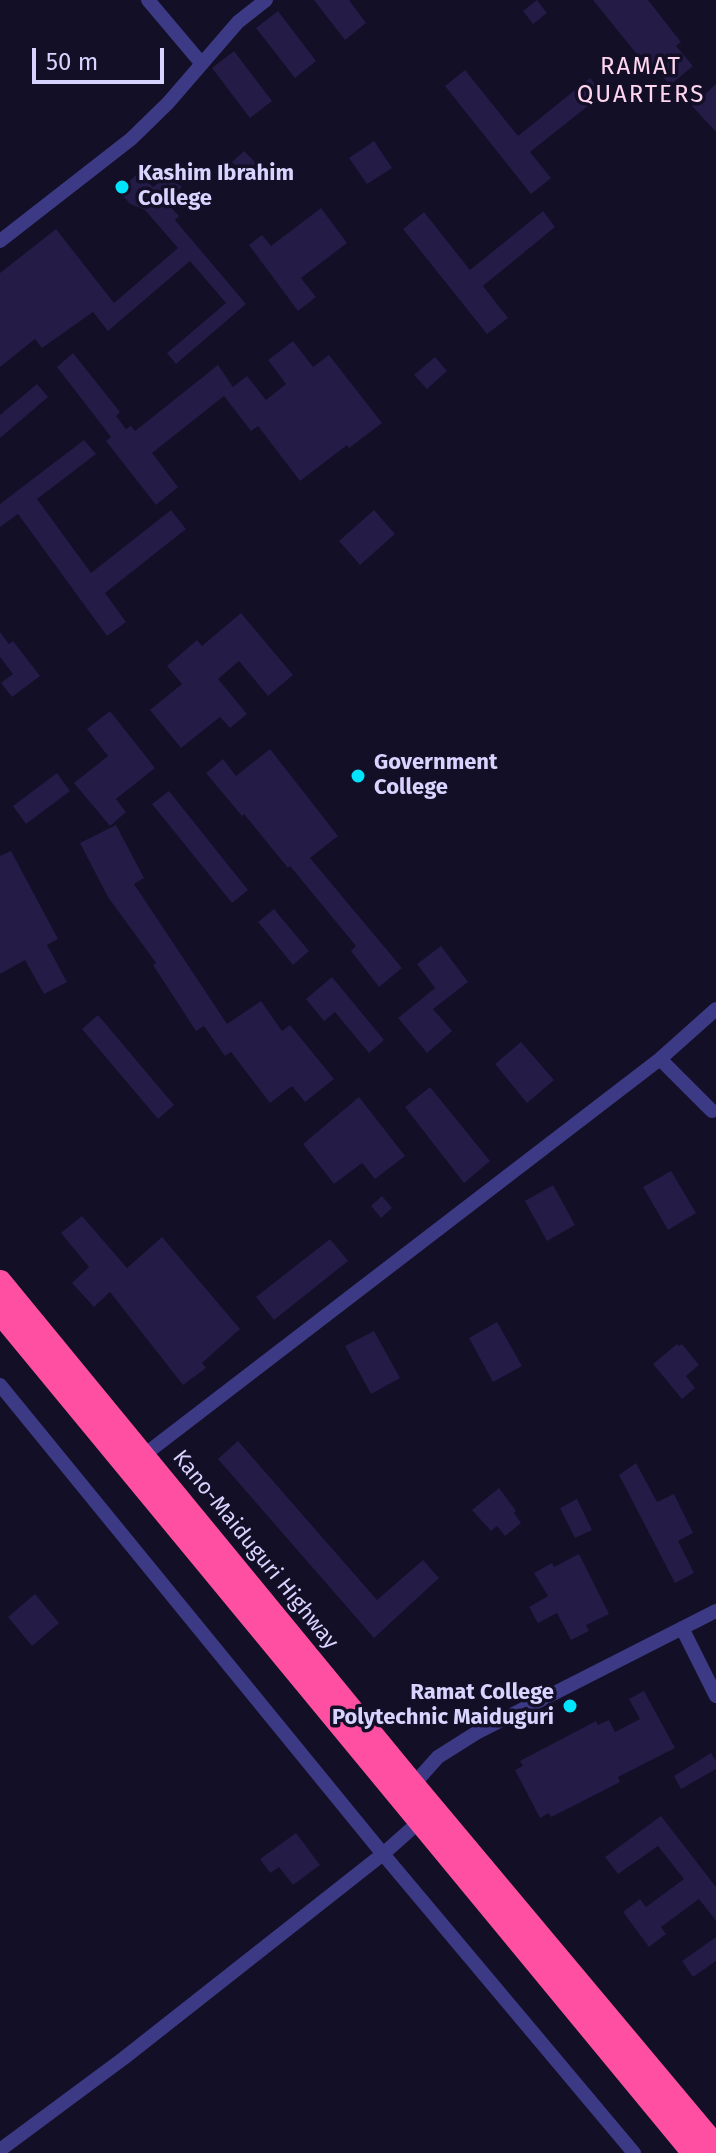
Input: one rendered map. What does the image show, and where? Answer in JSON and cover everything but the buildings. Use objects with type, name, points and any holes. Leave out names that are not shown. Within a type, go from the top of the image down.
[{"type":"highway","name":"Kano-Maiduguri Highway","points":[[0,1282],[413,1785],[716,2147]]},
{"type":"highway","name":"Kano-Maiduguri Highway","points":[[0,1312],[694,2153]]},
{"type":"street","points":[[148,0],[202,64]]},
{"type":"street","points":[[0,241],[131,139],[168,103],[238,22],[266,0]]},
{"type":"street","points":[[144,1455],[660,1059],[716,1009]]},
{"type":"street","points":[[660,1059],[712,1111]]},
{"type":"street","points":[[0,1385],[383,1854],[634,2153]]},
{"type":"street","points":[[413,1785],[438,1757],[476,1733],[716,1611]]},
{"type":"street","points":[[682,1628],[716,1696]]},
{"type":"street","points":[[0,2150],[124,2058],[383,1854],[419,1822]]},
{"type":"place","name":"Kashim Ibrahim College","points":[[122,187]]},
{"type":"place","name":"Government College","points":[[358,776]]},
{"type":"place","name":"Ramat College Polytechnic Maiduguri","points":[[570,1706]]},
{"type":"district","name":"RAMAT QUARTERS","points":[[641,81]]}]
